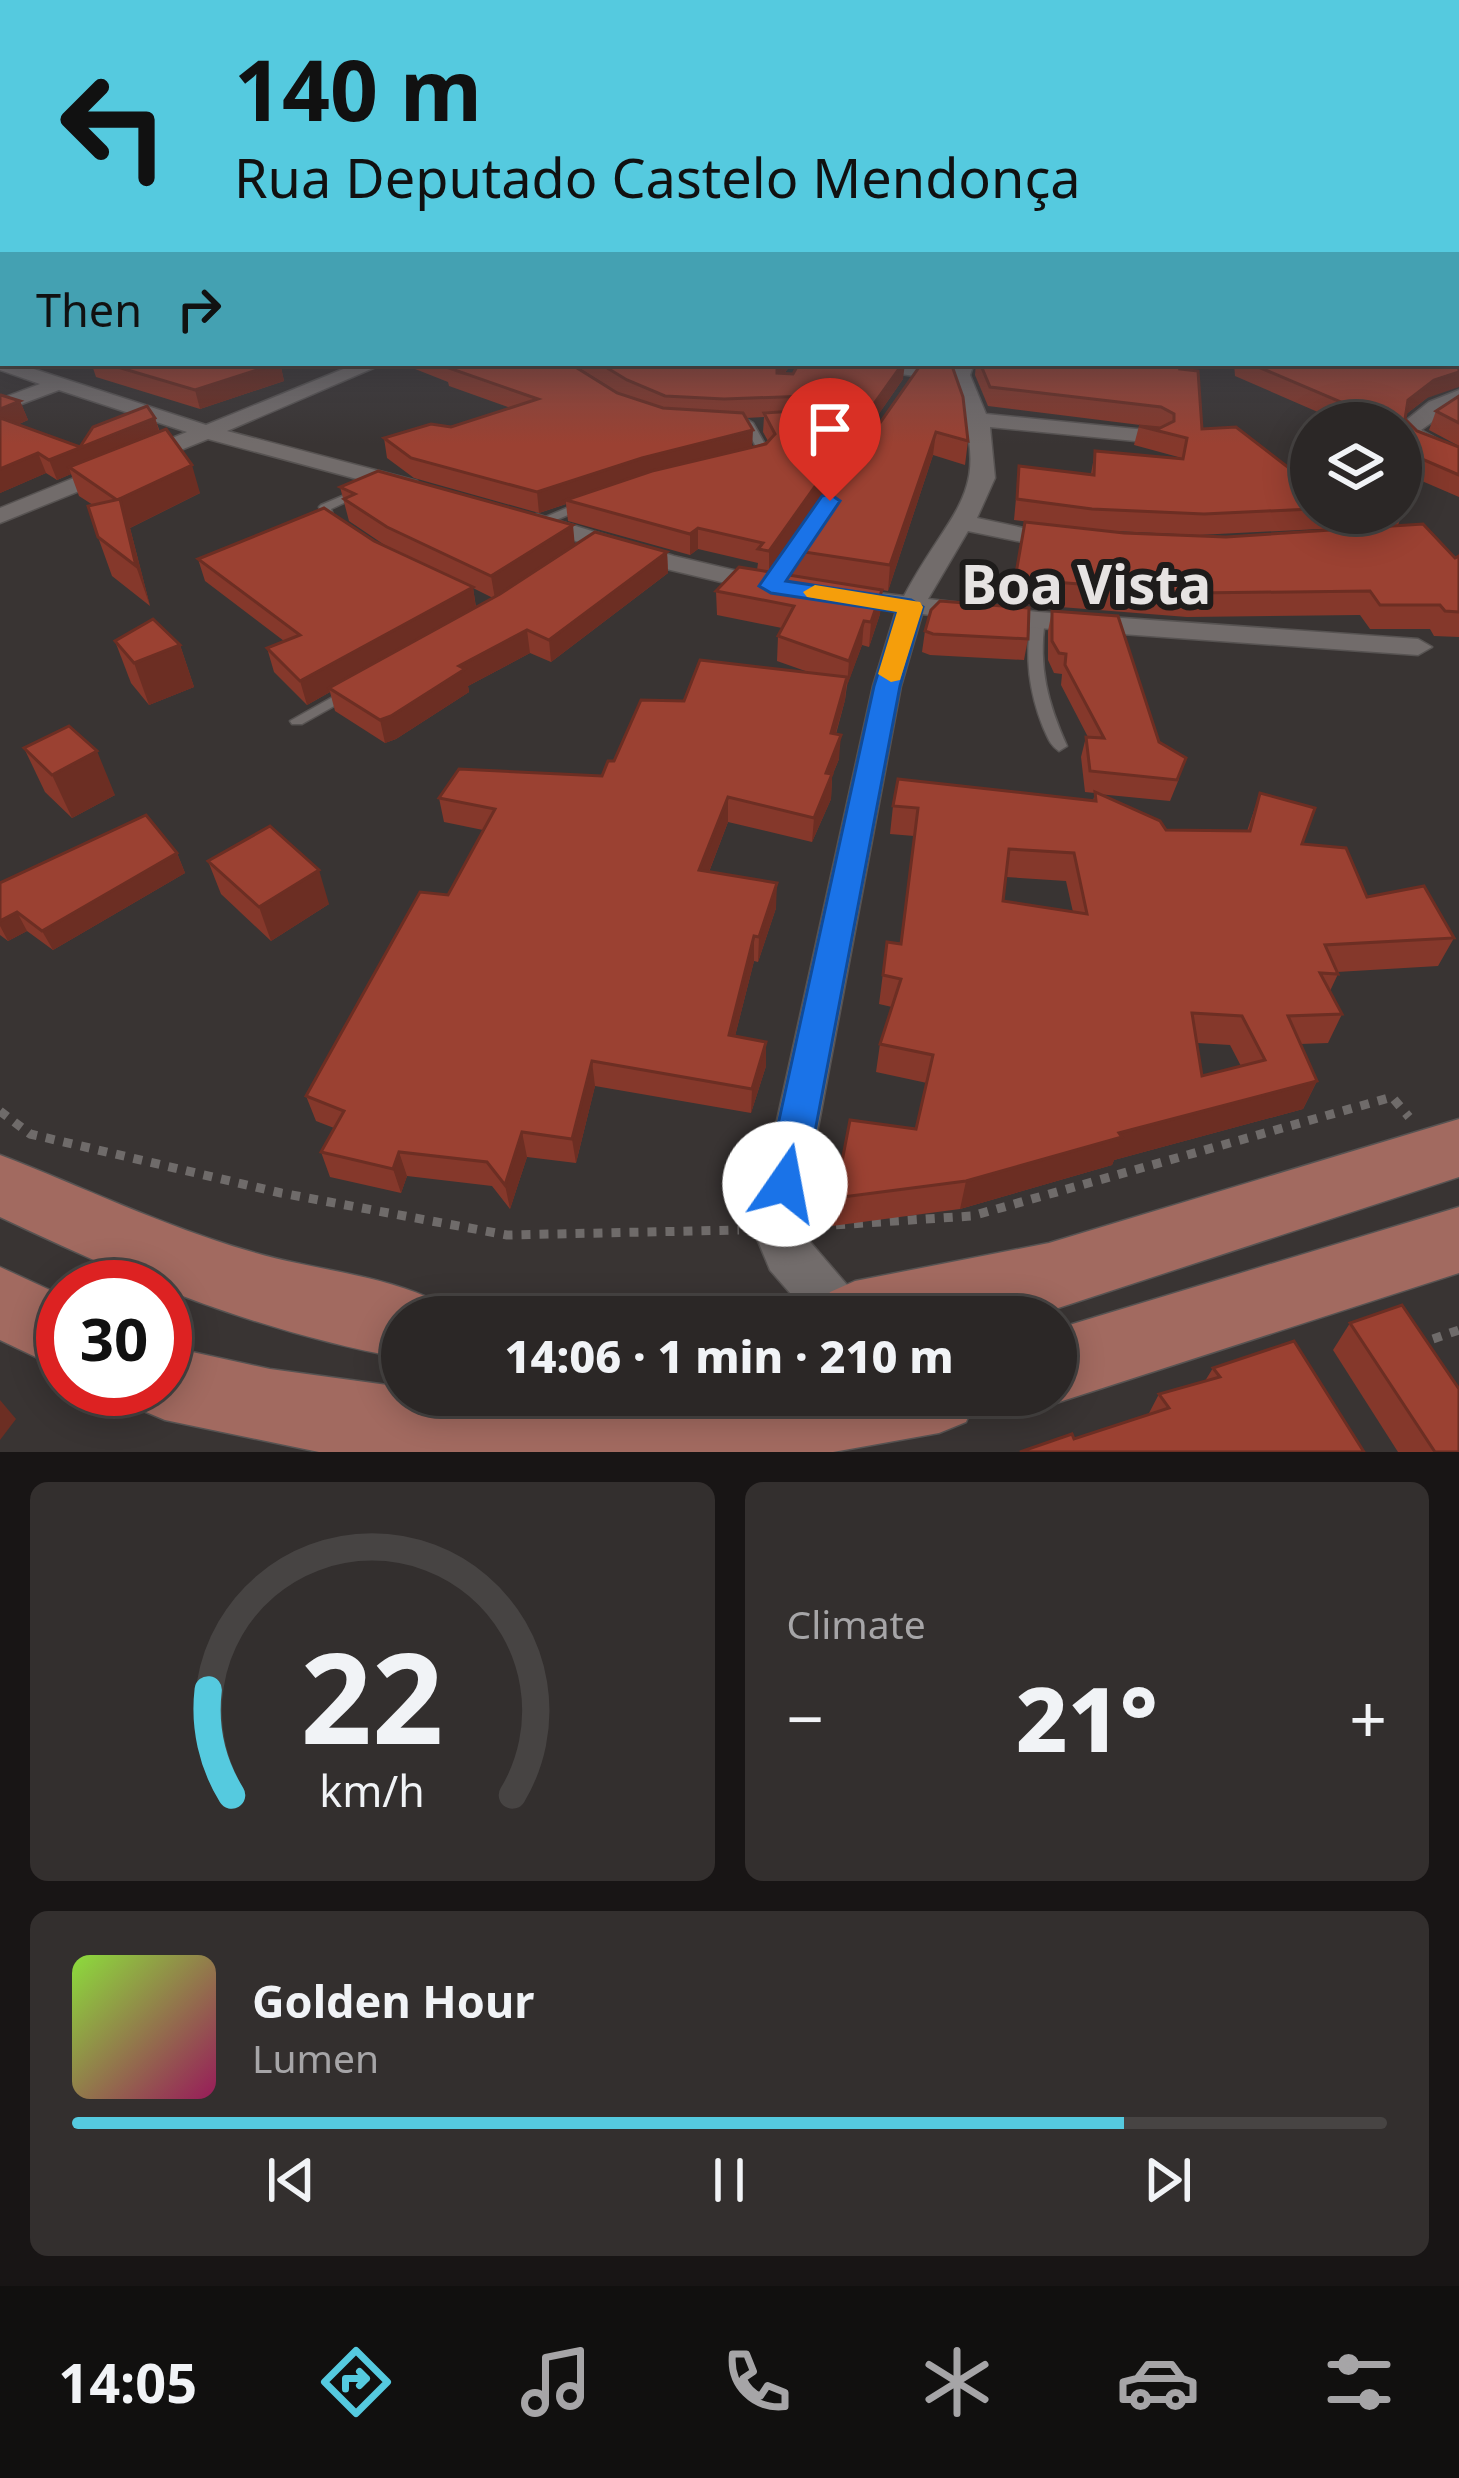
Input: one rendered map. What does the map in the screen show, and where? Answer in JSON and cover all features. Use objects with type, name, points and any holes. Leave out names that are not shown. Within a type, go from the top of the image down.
[{"type":"main road","points":[[957,1296],[1049,1277],[1459,1148]]},
{"type":"main road","points":[[0,1185],[134,1248],[333,1312],[381,1319]]},
{"type":"main road","points":[[1077,1359],[1459,1240]]},
{"type":"main road","points":[[0,1302],[36,1320]]},
{"type":"main road","points":[[192,1389],[271,1407],[528,1448],[726,1432],[818,1416]]},
{"type":"street","points":[[6,366],[210,433],[433,492]]},
{"type":"street","points":[[0,516],[368,366]]},
{"type":"street","points":[[824,1296],[786,1254],[776,1229],[887,686],[911,607],[938,557],[965,524],[984,479],[980,420],[962,369],[887,366]]},
{"type":"street","points":[[0,406],[59,383]]},
{"type":"street","points":[[1459,396],[1436,406],[1410,432],[1459,459]]},
{"type":"street","points":[[980,420],[1156,437]]},
{"type":"street","points":[[529,519],[593,547],[794,589],[911,607],[1418,647]]},
{"type":"street","points":[[965,524],[1079,545]]},
{"type":"lane","points":[[906,388],[919,370]]},
{"type":"lane","points":[[734,464],[765,453],[741,424],[767,423]]},
{"type":"lane","points":[[346,533],[324,516],[326,507],[390,481]]},
{"type":"lane","points":[[529,519],[599,499]]},
{"type":"lane","points":[[794,589],[808,530]]},
{"type":"lane","points":[[1038,620],[1031,670],[1036,696],[1059,746]]},
{"type":"lane","points":[[297,721],[356,687]]},
{"type":"path","points":[[0,1111],[30,1134],[280,1193],[507,1234],[776,1229],[972,1216],[1392,1097]]},
{"type":"path","points":[[1223,1125],[1234,1144]]},
{"type":"path","points":[[1432,1339],[1459,1330]]},
{"type":"building","points":[[114,366],[270,366],[195,390]]},
{"type":"building","points":[[574,366],[617,393],[663,408],[743,413],[753,430],[642,458],[537,492],[411,458],[384,438],[431,424],[451,427],[538,399],[446,367]]},
{"type":"building","points":[[604,366],[778,366],[777,373],[793,374],[797,366],[901,366],[769,551],[758,549],[763,543],[698,528],[690,534],[566,500],[652,471],[766,444],[775,434],[764,413],[808,410],[815,401],[808,396],[665,396]]},
{"type":"building","points":[[920,366],[952,366],[963,397],[968,441],[936,432],[890,565],[791,550]]},
{"type":"building","points":[[981,366],[1181,366],[1198,371],[1202,429],[1236,427],[1290,469],[1290,510],[1204,514],[1092,509],[1017,499],[1019,466],[1094,475],[1095,451],[1183,459],[1187,438],[1139,426],[1160,428],[1174,421],[1174,414],[1161,407],[990,387]]},
{"type":"building","points":[[1256,366],[1459,366],[1459,372],[1434,380],[1408,400],[1341,402]]},
{"type":"building","points":[[1,395],[20,401],[0,409]]},
{"type":"building","points":[[1459,396],[1459,423],[1436,411]]},
{"type":"building","points":[[147,406],[155,418],[49,460],[38,453],[0,469],[0,418],[80,447],[93,427]]},
{"type":"building","points":[[166,429],[192,465],[117,500],[69,467]]},
{"type":"building","points":[[1422,433],[1459,447],[1459,475],[1422,459]]},
{"type":"building","points":[[378,471],[573,525],[491,576],[387,527],[344,499],[355,494],[340,487]]},
{"type":"building","points":[[120,499],[136,566],[98,537],[88,506]]},
{"type":"building","points":[[324,508],[374,541],[473,587],[300,681],[267,648],[300,635],[198,559]]},
{"type":"building","points":[[1025,522],[1124,533],[1226,537],[1422,534],[1423,524],[1455,558],[1459,556],[1459,612],[1445,611],[1440,605],[1380,605],[1370,591],[1194,593],[1015,579]]},
{"type":"building","points":[[595,532],[667,552],[549,640],[527,630],[459,666],[465,669],[391,716],[380,720],[329,688],[500,594]]},
{"type":"building","points":[[739,567],[882,590],[849,661],[778,636],[794,606],[716,591]]},
{"type":"building","points":[[940,601],[1029,608],[1028,639],[925,631],[931,610]]},
{"type":"building","points":[[1052,611],[1118,616],[1159,742],[1186,758],[1177,780],[1090,771],[1086,737],[1104,738],[1065,665],[1066,654],[1059,653],[1052,641]]},
{"type":"building","points":[[153,619],[180,645],[134,663],[115,641]]},
{"type":"building","points":[[700,660],[847,677],[831,733],[841,735],[826,773],[832,774],[814,818],[728,797],[699,870],[777,883],[759,937],[754,936],[729,1035],[766,1042],[752,1089],[592,1061],[572,1139],[522,1132],[505,1185],[487,1162],[399,1152],[393,1169],[321,1152],[344,1111],[306,1096],[420,892],[448,895],[495,809],[439,798],[459,769],[602,776],[608,761],[614,761],[641,700],[684,701]]},
{"type":"building","points":[[69,726],[97,751],[52,775],[24,748]]},
{"type":"building","points":[[898,779],[1096,801],[1095,792],[1160,821],[1166,830],[1250,831],[1260,793],[1315,808],[1302,844],[1346,848],[1367,897],[1424,886],[1454,938],[1325,945],[1338,974],[1320,973],[1342,1014],[1288,1016],[1317,1081],[1119,1133],[1122,1137],[966,1181],[835,1198],[850,1120],[916,1129],[933,1055],[880,1044],[901,979],[883,975],[887,942],[901,944],[918,808],[893,806]],"holes":[[[1009,849],[1074,853],[1087,914],[1003,901]],[[1192,1013],[1242,1016],[1265,1060],[1202,1076]]]},
{"type":"building","points":[[146,815],[177,853],[42,931],[17,912],[0,921],[0,883]]},
{"type":"building","points":[[270,826],[319,870],[259,907],[208,861]]},
{"type":"building","points":[[1402,1305],[1459,1389],[1459,1452],[1435,1452],[1350,1323]]},
{"type":"building","points":[[1294,1341],[1364,1452],[1020,1452],[1169,1408],[1159,1394],[1220,1377],[1213,1368]]},
{"type":"slow traffic","points":[[815,592],[911,607],[891,674]]},
{"type":"district","name":"Boa Vista","points":[[1086,585]]},
{"type":"route","points":[[785,1184],[887,686],[911,607],[771,586],[830,501]]}]
